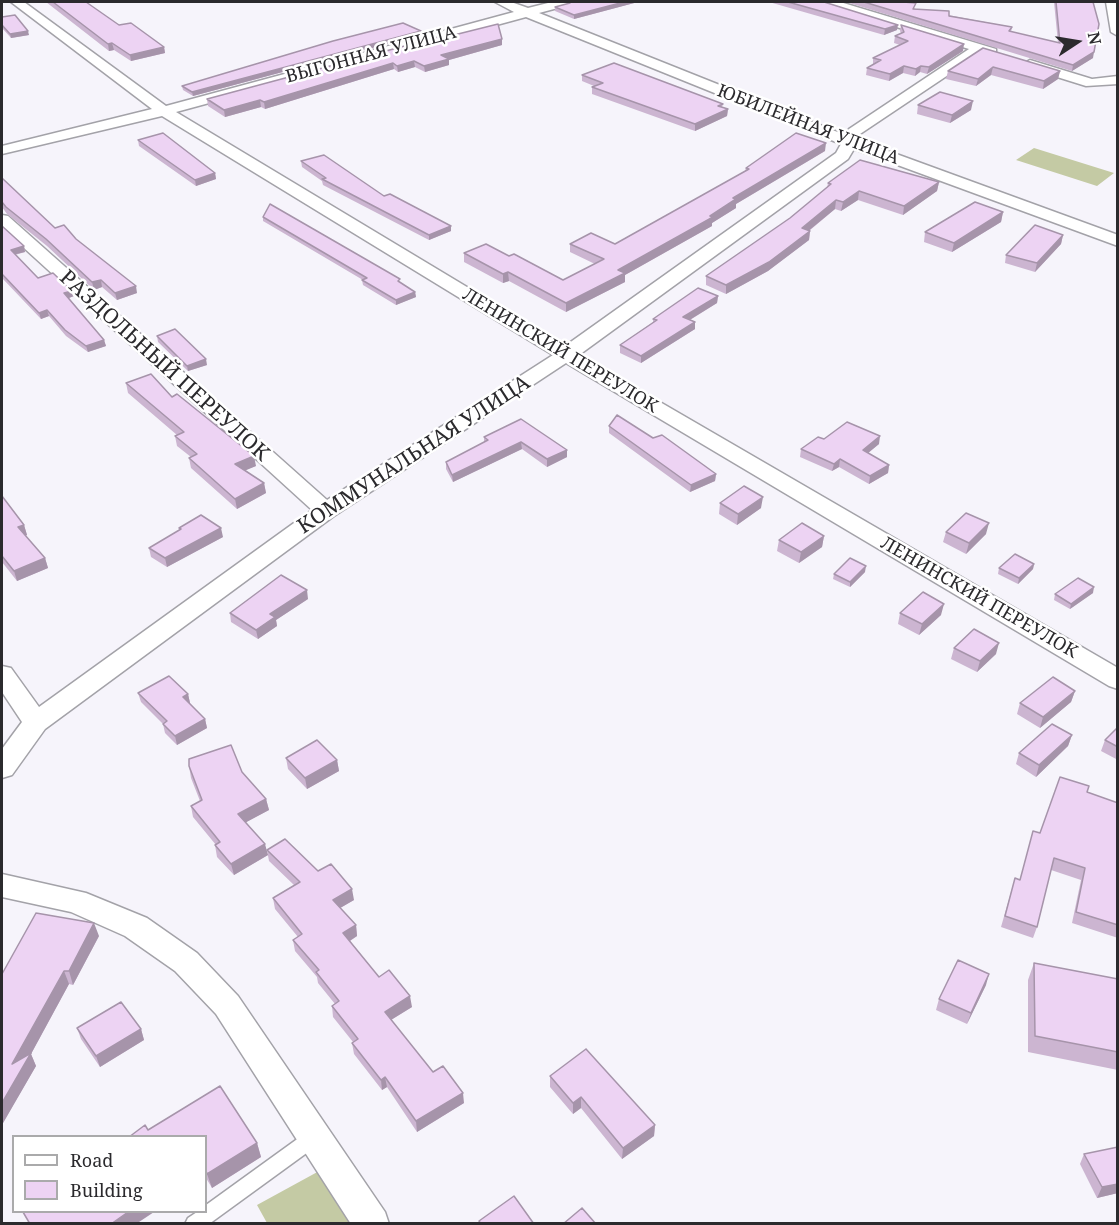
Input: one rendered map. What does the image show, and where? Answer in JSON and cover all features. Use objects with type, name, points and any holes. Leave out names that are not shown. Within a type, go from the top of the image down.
[{"type":"street","name":"ЛЕНИНСКИЙ ПЕРЕУЛОК","points":[[17,2],[164,111],[566,356],[1118,680]]},
{"type":"street","name":"ЮБИЛЕЙНАЯ УЛИЦА","points":[[501,2],[849,142],[1118,241]]},
{"type":"street","name":"ВЫГОННАЯ УЛИЦА","points":[[2,150],[164,111],[565,2]]},
{"type":"street","points":[[828,2],[1091,83],[1118,88]]},
{"type":"street","points":[[1112,2],[1118,32]]},
{"type":"street","name":"КОММУНАЛЬНАЯ УЛИЦА","points":[[2,768],[36,722],[326,511],[566,356],[843,156],[854,132],[980,48]]},
{"type":"street","points":[[1091,83],[1118,80]]},
{"type":"street","name":"РАЗДОЛЬНЫЙ ПЕРЕУЛОК","points":[[2,220],[326,511]]},
{"type":"street","points":[[2,674],[36,722]]},
{"type":"street","points":[[2,886],[76,902],[136,927],[186,962],[226,1005],[372,1224]]},
{"type":"lane","points":[[194,1224],[314,1137]]},
{"type":"green space","points":[[1034,148],[1114,173],[1097,186],[1016,160]]},
{"type":"green space","points":[[321,1170],[356,1223],[267,1223],[257,1205]]},
{"type":"building","points":[[53,2],[86,2],[119,25],[131,23],[164,47],[130,55],[112,43],[108,44]]},
{"type":"building","points":[[570,2],[624,2],[574,15],[555,7]]},
{"type":"building","points":[[788,2],[824,2],[898,25],[885,29]]},
{"type":"building","points":[[864,2],[916,3],[913,9],[949,11],[949,16],[1012,27],[1009,31],[1060,43],[1056,2],[1093,2],[1099,24],[1094,52],[1073,65]]},
{"type":"building","points":[[15,15],[28,31],[10,34],[2,25],[2,17]]},
{"type":"building","points":[[403,23],[421,31],[192,92],[182,86],[333,41]]},
{"type":"building","points":[[498,24],[502,39],[441,55],[449,59],[424,66],[414,61],[397,66],[393,63],[264,102],[260,100],[224,110],[207,99],[438,37],[442,38]]},
{"type":"building","points":[[901,25],[964,44],[929,67],[921,66],[916,69],[904,66],[890,74],[867,68],[881,60],[873,58],[908,41],[895,36],[904,32]]},
{"type":"building","points":[[983,48],[1060,71],[1044,81],[993,67],[978,79],[948,71]]},
{"type":"building","points":[[614,63],[723,104],[718,106],[728,109],[695,124],[592,87],[603,83],[582,75]]},
{"type":"building","points":[[940,92],[973,101],[952,115],[918,105]]},
{"type":"building","points":[[163,133],[215,173],[195,180],[138,140]]},
{"type":"building","points":[[796,133],[826,143],[733,198],[736,199],[710,216],[713,217],[618,270],[625,273],[566,303],[508,272],[503,274],[464,253],[486,244],[509,256],[514,254],[563,280],[604,259],[570,244],[591,233],[615,244],[749,169],[746,168]]},
{"type":"building","points":[[324,155],[384,196],[390,194],[451,226],[429,235],[322,179],[326,178],[301,161]]},
{"type":"building","points":[[860,160],[939,182],[904,206],[859,191],[843,202],[836,200],[802,228],[810,231],[769,262],[726,285],[706,276],[790,218],[831,184],[828,183]]},
{"type":"building","points":[[2,178],[55,228],[64,225],[76,239],[136,286],[115,293],[101,280],[92,282],[46,239],[6,207],[2,202]]},
{"type":"building","points":[[975,202],[1003,212],[954,243],[925,232]]},
{"type":"building","points":[[270,204],[400,279],[398,281],[415,292],[396,300],[362,280],[367,278],[263,217]]},
{"type":"building","points":[[1035,225],[1063,235],[1037,263],[1006,255]]},
{"type":"building","points":[[2,226],[24,246],[11,250],[38,278],[53,273],[72,291],[64,293],[104,340],[86,346],[65,330],[47,310],[39,313],[2,274]]},
{"type":"building","points":[[698,288],[718,296],[683,317],[695,322],[641,356],[620,345],[657,320],[653,319]]},
{"type":"building","points":[[175,329],[206,359],[187,366],[157,336]]},
{"type":"building","points":[[151,374],[172,397],[177,394],[254,456],[235,464],[264,483],[235,499],[189,458],[197,454],[175,436],[184,432],[126,383]]},
{"type":"building","points":[[617,415],[653,438],[662,435],[716,474],[691,485],[609,426]]},
{"type":"building","points":[[521,419],[567,450],[547,459],[521,442],[452,475],[446,462],[488,440],[484,437]]},
{"type":"building","points":[[847,422],[880,436],[863,450],[889,465],[870,476],[840,459],[834,464],[801,449],[818,437],[824,439]]},
{"type":"building","points":[[744,486],[763,497],[738,514],[720,503]]},
{"type":"building","points":[[2,496],[24,525],[18,527],[45,558],[14,571],[2,556]]},
{"type":"building","points":[[966,513],[989,523],[969,543],[946,532]]},
{"type":"building","points":[[201,515],[221,528],[165,558],[149,548],[181,529],[179,528]]},
{"type":"building","points":[[802,523],[824,536],[801,552],[779,540]]},
{"type":"building","points":[[1015,554],[1034,564],[1019,578],[999,568]]},
{"type":"building","points":[[850,558],[866,566],[850,582],[834,574]]},
{"type":"building","points":[[281,575],[307,590],[270,614],[275,617],[256,630],[230,613]]},
{"type":"building","points":[[1078,578],[1094,587],[1071,604],[1055,594]]},
{"type":"building","points":[[923,592],[944,604],[922,624],[900,613]]},
{"type":"building","points":[[974,629],[999,643],[980,661],[954,648]]},
{"type":"building","points":[[169,676],[188,694],[183,697],[205,719],[175,736],[163,724],[167,721],[138,693]]},
{"type":"building","points":[[1053,677],[1075,691],[1043,717],[1020,703]]},
{"type":"building","points":[[1052,724],[1072,735],[1039,765],[1019,753]]},
{"type":"building","points":[[1118,727],[1118,747],[1105,740]]},
{"type":"building","points":[[317,740],[337,760],[305,778],[286,758]]},
{"type":"building","points":[[231,745],[242,772],[266,799],[238,814],[265,844],[231,864],[215,845],[220,842],[191,806],[202,800],[189,766],[189,759]]},
{"type":"building","points":[[1060,777],[1089,786],[1087,792],[1118,803],[1118,925],[1076,912],[1085,868],[1054,858],[1037,927],[1005,916],[1015,878],[1020,880],[1033,831],[1040,833]]},
{"type":"building","points":[[285,839],[318,871],[331,864],[352,889],[333,900],[356,925],[343,933],[379,977],[389,970],[410,996],[385,1012],[433,1072],[443,1066],[463,1093],[416,1121],[385,1077],[381,1080],[352,1043],[358,1039],[332,1006],[339,1001],[316,972],[319,970],[293,940],[302,934],[273,898],[300,882],[267,850]]},
{"type":"building","points":[[36,913],[94,923],[69,971],[64,971],[12,1064],[31,1053],[2,1103],[2,974]]},
{"type":"building","points":[[958,960],[989,974],[971,1013],[939,999]]},
{"type":"building","points":[[1034,963],[1118,979],[1118,1052],[1035,1036]]},
{"type":"building","points":[[121,1002],[141,1029],[96,1056],[77,1028]]},
{"type":"building","points":[[586,1049],[655,1125],[623,1148],[581,1097],[573,1103],[550,1076]]},
{"type":"building","points":[[220,1086],[257,1143],[207,1174],[207,1135],[132,1135],[145,1125],[148,1130]]},
{"type":"building","points":[[1118,1147],[1118,1184],[1102,1187],[1084,1154]]},
{"type":"building","points":[[514,1196],[534,1224],[481,1224],[479,1221]]},
{"type":"building","points":[[582,1208],[596,1224],[563,1224]]},
{"type":"building","points":[[24,1213],[127,1213],[111,1224],[30,1224]]}]
